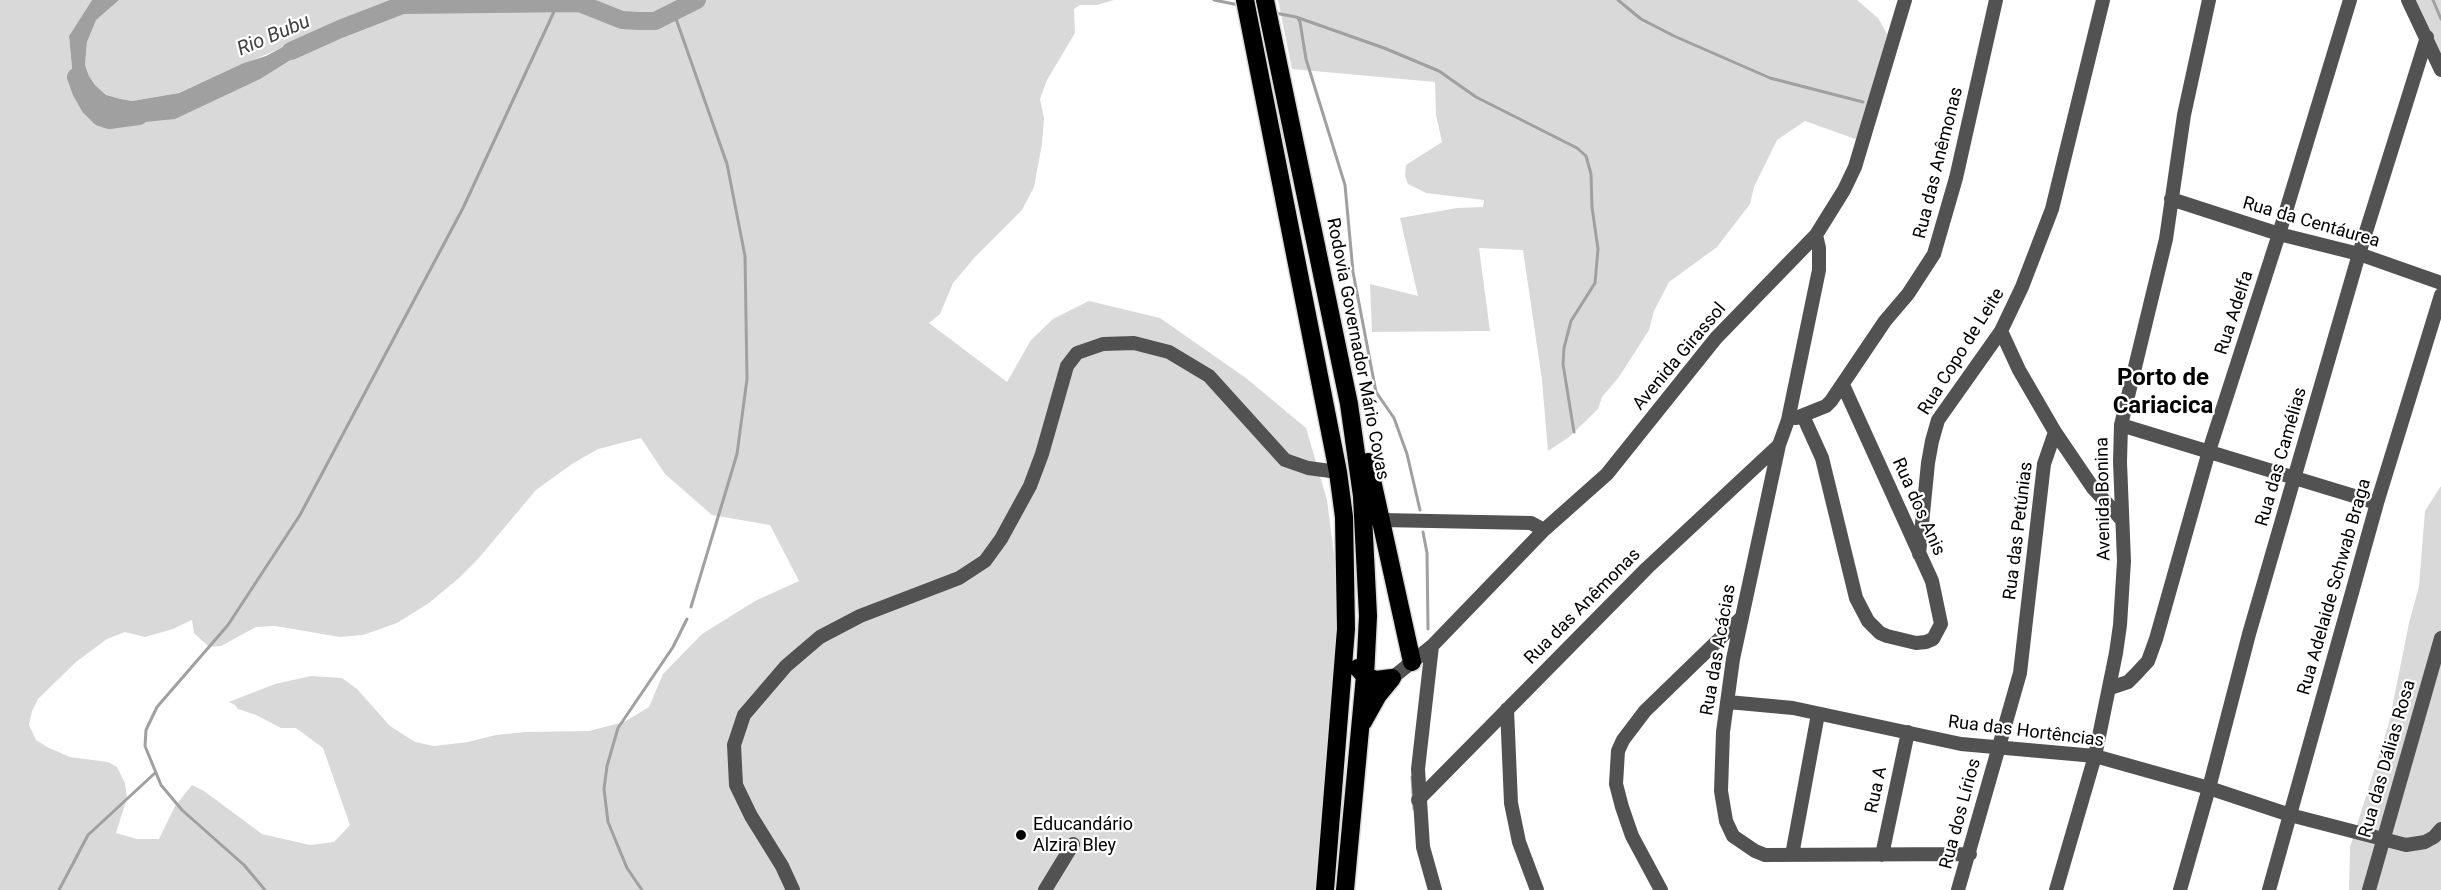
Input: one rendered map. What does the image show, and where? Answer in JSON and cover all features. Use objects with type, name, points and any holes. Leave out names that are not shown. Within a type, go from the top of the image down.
[{"type":"highway","points":[[1237,0],[1250,24]]},
{"type":"highway","points":[[1245,0],[1338,472],[1344,517],[1346,628],[1325,890]]},
{"type":"highway","name":"Rodovia Governador Mário Covas","points":[[1265,0],[1348,404],[1362,495],[1368,616],[1365,676],[1345,890]]},
{"type":"highway","points":[[1348,404],[1361,432],[1412,662]]},
{"type":"highway","points":[[1344,517],[1352,522],[1354,529],[1351,654],[1354,664],[1365,676],[1376,680],[1392,678]]},
{"type":"highway","points":[[1360,727],[1378,695],[1392,678]]},
{"type":"street","name":"Avenida Girassol","points":[[1392,678],[1432,646],[1544,530],[1606,474],[1716,339],[1816,235],[1844,190],[1855,167],[1905,0]]},
{"type":"street","name":"Rua das Anêmonas","points":[[1788,420],[1826,406],[1843,385],[1885,321],[1908,294],[1934,254],[1956,178],[1996,0]]},
{"type":"street","name":"Rua Copo de Leite","points":[[1919,554],[1928,463],[1938,420],[2001,331],[2016,303],[2052,209],[2103,0]]},
{"type":"street","name":"Avenida Bonina","points":[[2056,890],[2096,756],[2120,626],[2124,561],[2121,425],[2166,239],[2184,115],[2209,0]]},
{"type":"street","name":"Rua Adelfa","points":[[2109,688],[2128,682],[2148,661],[2156,639],[2210,451],[2350,0]]},
{"type":"street","points":[[2408,0],[2441,70]]},
{"type":"street","name":"Rua das Camélias","points":[[2180,890],[2210,788],[2249,634],[2360,254],[2427,37]]},
{"type":"street","name":"Rua da Centáurea","points":[[2171,199],[2279,234],[2360,254],[2441,283]]},
{"type":"street","name":"Rua das Acácias","points":[[1816,235],[1819,248],[1819,270],[1788,420],[1779,445],[1740,619],[1723,732],[1721,791],[1726,821],[1733,836],[1765,855],[1970,854]]},
{"type":"street","name":"Rua Adelaide Schwab Braga","points":[[2269,890],[2377,503],[2441,295]]},
{"type":"street","points":[[2001,331],[2019,370],[2055,432],[2093,488],[2122,520]]},
{"type":"street","points":[[793,890],[736,785],[734,745],[744,715],[786,666],[820,637],[860,616],[959,578],[985,561],[1001,539],[1030,486],[1042,454],[1067,366],[1077,353],[1102,344],[1134,343],[1169,352],[1209,376],[1238,405],[1285,460],[1308,468],[1338,472]]},
{"type":"street","name":"Rua dos Anis","points":[[1803,416],[1822,458],[1856,598],[1868,621],[1880,633],[1887,636],[1908,641],[1926,642],[1933,639],[1941,624],[1932,581],[1843,385]]},
{"type":"street","points":[[2121,425],[2377,503]]},
{"type":"street","name":"Rua das Petúnias","points":[[1997,747],[2020,673],[2044,464],[2055,432]]},
{"type":"street","name":"Rua das Anêmonas","points":[[1418,800],[1647,568],[1779,445]]},
{"type":"street","points":[[1382,520],[1531,523],[1544,530]]},
{"type":"street","points":[[1661,890],[1632,836],[1622,807],[1616,784],[1618,751],[1623,740],[1645,711],[1740,619]]},
{"type":"street","name":"Rua das Dálias Rosa","points":[[2370,890],[2441,638]]},
{"type":"street","points":[[1432,646],[1418,769],[1418,800],[1423,847],[1435,890]]},
{"type":"street","name":"Rua das Hortências","points":[[1728,702],[1771,704],[1960,744],[2096,756],[2210,788],[2290,816],[2406,845],[2425,842],[2441,830]]},
{"type":"street","points":[[1507,710],[1511,803],[1520,842],[1537,890]]},
{"type":"street","points":[[1792,855],[1818,714]]},
{"type":"street","name":"Rua A","points":[[1882,855],[1908,732]]},
{"type":"street","name":"Rua dos Lírios","points":[[1958,890],[1970,854],[1997,747]]},
{"type":"street","points":[[1045,890],[1073,844]]},
{"type":"shaded area","points":[[0,0],[92,0],[69,36],[73,78],[135,123],[151,121],[290,60],[308,49],[306,37],[178,93],[132,101],[121,99],[106,95],[95,85],[85,65],[87,42],[96,19],[119,0],[1114,0],[1097,5],[1080,5],[1074,9],[1075,33],[1047,80],[1040,99],[1044,118],[1034,187],[1022,210],[975,257],[953,283],[940,314],[929,323],[1007,382],[1031,340],[1053,319],[1089,301],[1160,318],[1246,378],[1306,428],[1327,500],[1337,578],[1337,661],[1317,890],[0,890]],"holes":[[[641,438],[665,474],[712,515],[770,525],[799,581],[755,601],[702,634],[663,674],[649,707],[624,722],[589,731],[525,732],[434,746],[415,742],[390,726],[357,689],[342,678],[311,676],[275,684],[229,702],[238,709],[281,728],[296,728],[323,748],[350,825],[334,842],[310,845],[262,834],[204,791],[192,785],[175,806],[159,839],[137,839],[116,833],[127,798],[125,783],[117,767],[108,762],[70,757],[47,747],[36,740],[29,725],[38,699],[76,662],[107,639],[125,632],[145,637],[173,629],[192,620],[194,633],[209,647],[221,646],[256,627],[275,626],[340,637],[363,635],[397,623],[429,603],[478,559],[536,490],[572,464],[598,449]]]},
{"type":"shaded area","points":[[92,0],[119,0],[96,20],[87,42],[85,65],[95,85],[106,95],[121,99],[132,101],[179,93],[244,63],[266,56],[294,41],[306,37],[312,42],[308,49],[260,79],[175,119],[135,123],[118,120],[104,115],[84,98],[73,78],[69,36]]},
{"type":"shaded area","points":[[1278,0],[1857,0],[1878,18],[1887,34],[1858,140],[1805,121],[1777,140],[1754,187],[1750,204],[1717,247],[1669,282],[1654,311],[1649,330],[1619,377],[1602,397],[1598,409],[1569,437],[1548,451],[1542,380],[1523,250],[1479,248],[1490,331],[1372,332],[1370,284],[1418,296],[1400,218],[1457,208],[1483,207],[1484,200],[1426,193],[1408,184],[1405,176],[1406,165],[1442,142],[1436,115],[1435,82],[1292,69]]},
{"type":"shaded area","points":[[2408,0],[2441,0],[2441,69]]},
{"type":"shaded area","points":[[2441,486],[2441,890],[2349,890],[2350,847],[2389,723],[2409,623],[2419,586],[2425,511]]},
{"type":"waterway","name":"Rio Bubu","points":[[291,51],[402,5],[579,3],[622,20],[655,21],[697,0]]},
{"type":"waterway","points":[[1214,0],[1239,5]]},
{"type":"waterway","points":[[1618,0],[1641,19],[1674,36],[1770,78],[1863,102]]},
{"type":"waterway","points":[[2433,0],[2441,19]]},
{"type":"waterway","points":[[265,890],[244,865],[182,810],[161,785],[145,746],[146,730],[157,707],[228,625],[300,515],[463,208],[558,3]]},
{"type":"waterway","points":[[674,13],[727,164],[745,256],[747,379],[737,454],[691,607]]},
{"type":"waterway","points":[[1275,13],[1296,17],[1384,48],[1439,71],[1476,97],[1577,148],[1586,156],[1591,174],[1592,207],[1598,249],[1595,283],[1571,321],[1564,348],[1563,364],[1574,432]]},
{"type":"waterway","points":[[1298,18],[1306,59],[1345,185],[1353,272],[1376,392],[1394,418],[1407,454],[1420,510]]},
{"type":"waterway","name":"Rio Bubu","points":[[76,77],[90,107],[100,117],[109,120],[139,116]]},
{"type":"waterway","points":[[1423,532],[1427,553],[1428,629]]},
{"type":"waterway","points":[[642,890],[627,868],[608,822],[604,789],[607,766],[618,728],[673,647],[687,619]]},
{"type":"waterway","points":[[59,890],[88,835],[155,773]]},
{"type":"waterway","points":[[1412,777],[1414,809]]},
{"type":"place","name":"Educandário Alzira Bley","points":[[1021,835]]},
{"type":"district","name":"Porto de Cariacica","points":[[2163,393]]}]
